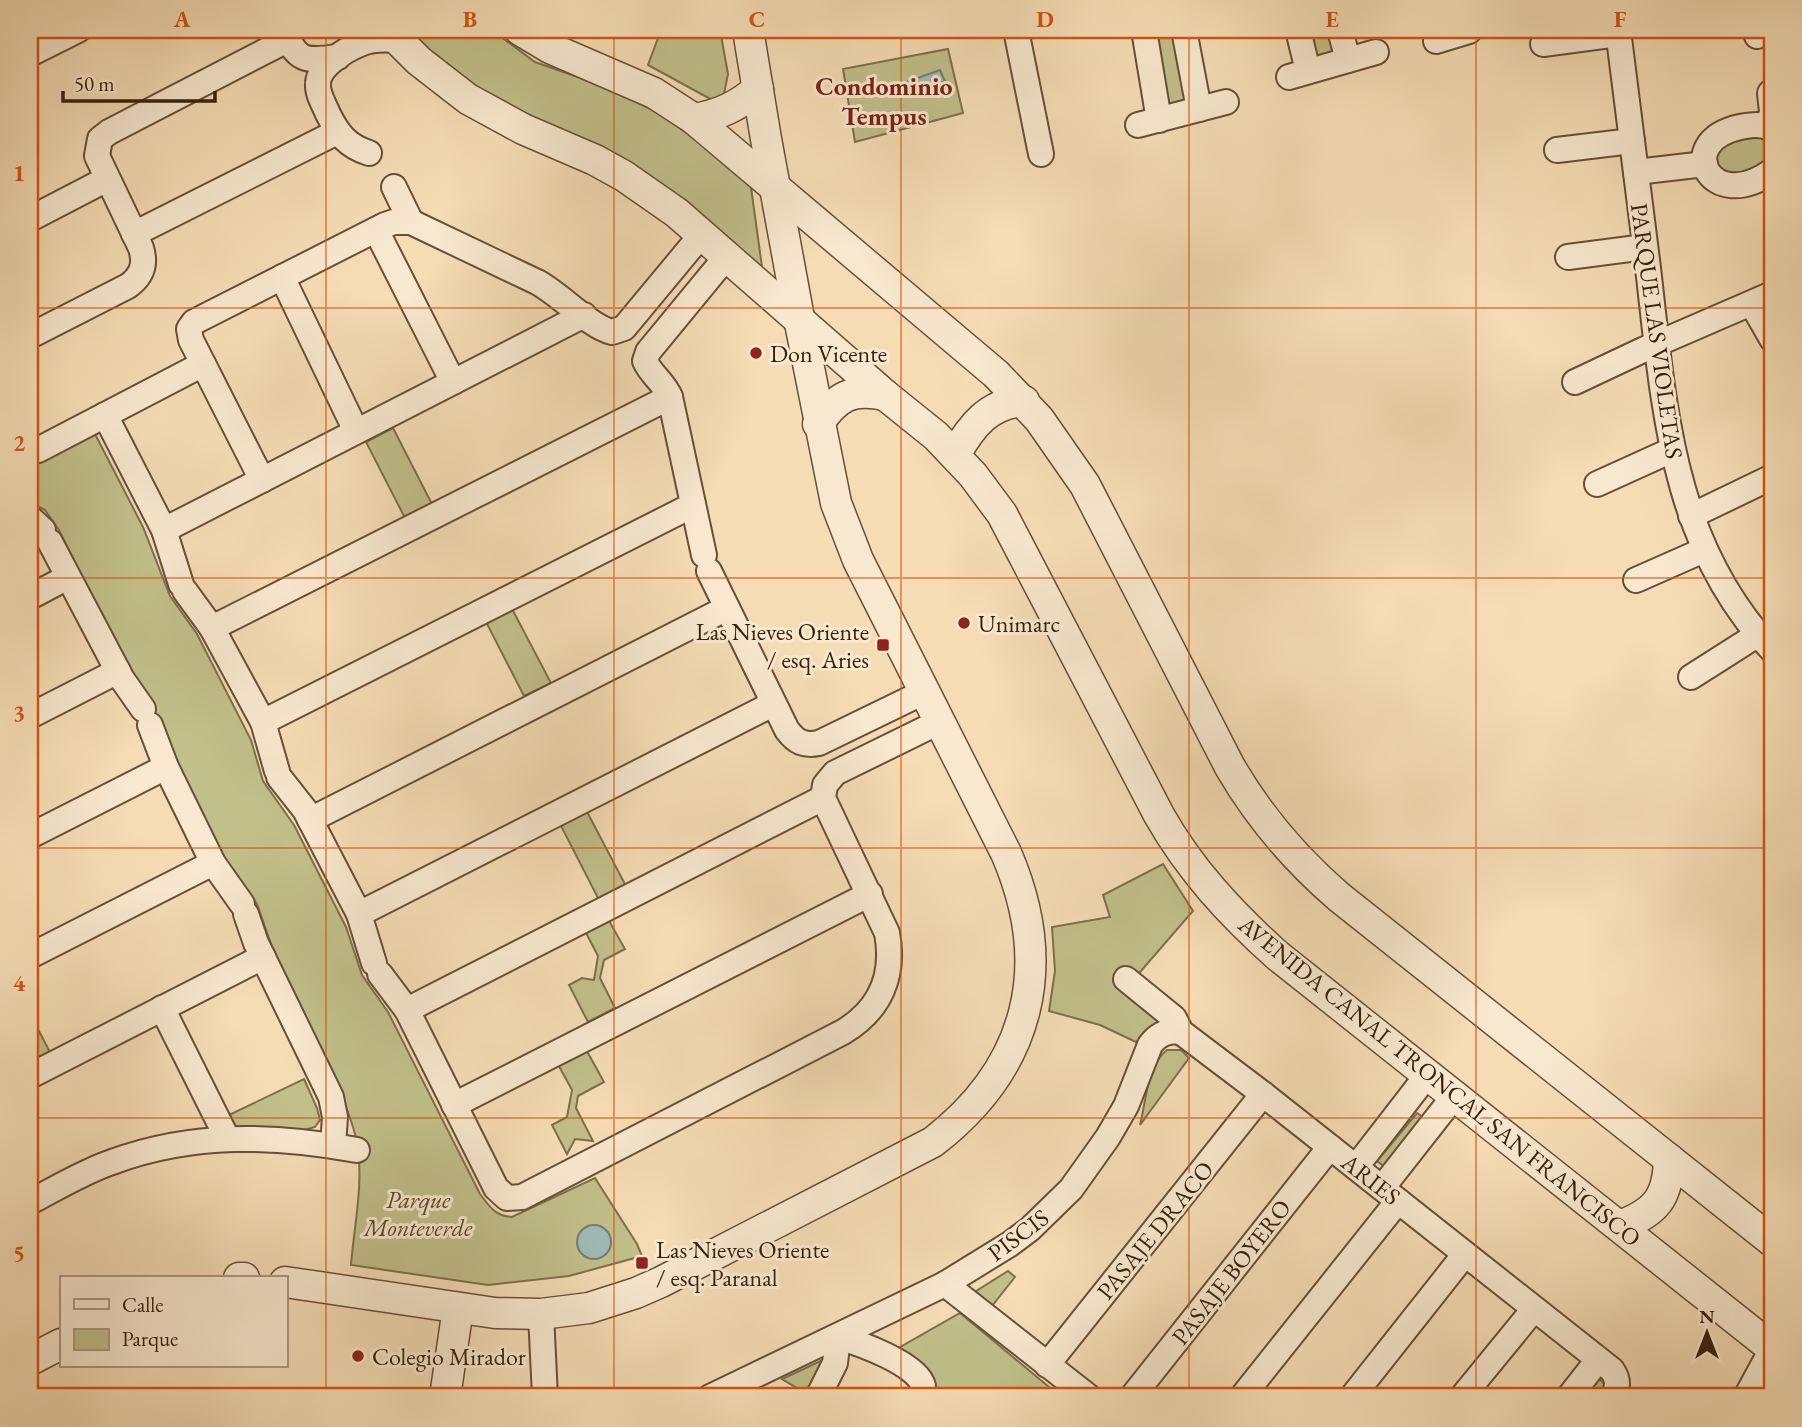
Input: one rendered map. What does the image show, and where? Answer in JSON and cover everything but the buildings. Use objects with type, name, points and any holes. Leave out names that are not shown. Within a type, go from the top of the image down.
[{"type":"street","points":[[30,54],[78,30]]},
{"type":"street","points":[[520,30],[551,48],[654,93],[694,119],[996,374],[1024,401],[1056,440],[1085,485],[1235,776],[1289,850],[1339,897],[1772,1241]]},
{"type":"street","points":[[287,1282],[495,1313],[541,1314],[589,1308],[636,1293],[912,1154],[942,1135],[969,1111],[998,1074],[1017,1035],[1027,1000],[1031,968],[1028,920],[1016,875],[846,532],[829,475],[818,424],[748,30]]},
{"type":"street","points":[[1016,30],[1041,154]]},
{"type":"street","points":[[1144,30],[1149,122],[1226,102]]},
{"type":"street","points":[[1184,30],[1199,110]]},
{"type":"street","points":[[1298,30],[1298,74],[1376,52]]},
{"type":"street","points":[[1340,30],[1348,60]]},
{"type":"street","points":[[1543,44],[1618,32]]},
{"type":"street","name":"PARQUE LAS VIOLETAS","points":[[1618,32],[1672,450],[1704,550],[1722,584],[1765,642]]},
{"type":"street","points":[[30,336],[134,282],[144,262],[141,248],[97,156],[98,144],[104,135],[285,35],[296,54],[306,60],[338,57]]},
{"type":"street","points":[[369,153],[352,146],[337,132],[318,84],[321,73],[364,36],[393,35]]},
{"type":"street","name":"AVENIDA CANAL TRONCAL SAN FRANCISCO","points":[[393,35],[435,75],[468,99],[523,129],[574,150],[624,176],[677,213],[956,455],[988,494],[1008,525],[1159,815],[1201,878],[1251,932],[1278,956],[1772,1348]]},
{"type":"street","points":[[694,119],[727,110],[758,89]]},
{"type":"street","points":[[1770,93],[1770,128],[1748,126],[1717,135],[1707,148],[1705,163],[1714,181],[1728,186],[1750,182],[1772,172]]},
{"type":"street","points":[[134,234],[337,132]]},
{"type":"street","points":[[1556,150],[1632,141]]},
{"type":"street","points":[[1636,172],[1705,163]]},
{"type":"street","points":[[30,219],[107,179]]},
{"type":"street","points":[[394,187],[411,222]]},
{"type":"street","points":[[262,480],[189,335],[194,321],[376,230],[394,222],[411,222],[551,289],[606,331],[612,332],[624,328],[702,234]]},
{"type":"street","points":[[376,230],[453,382]]},
{"type":"street","points":[[1567,257],[1645,247]]},
{"type":"street","points":[[727,256],[646,357],[646,365],[666,387],[670,397],[706,563],[774,704],[792,736],[804,744],[819,743],[924,692]]},
{"type":"street","points":[[282,277],[356,431]]},
{"type":"street","points":[[1576,382],[1762,299],[1772,339]]},
{"type":"street","points":[[164,530],[584,315]]},
{"type":"street","points":[[38,450],[203,364]]},
{"type":"street","points":[[818,424],[828,409],[850,393],[867,391],[885,395]]},
{"type":"street","points":[[212,628],[670,397]]},
{"type":"street","points":[[956,455],[964,439],[985,414],[1002,404],[1024,401]]},
{"type":"street","points":[[105,415],[164,530],[183,587],[212,628],[263,722],[278,774],[310,820],[359,914],[377,968],[407,1010],[499,1192],[512,1199],[522,1197],[831,1039],[862,1020],[877,1003],[884,989],[890,957],[884,922],[823,798],[825,785],[835,773],[939,722]]},
{"type":"street","points":[[1597,484],[1672,450]]},
{"type":"street","points":[[1691,516],[1772,477]]},
{"type":"street","points":[[263,722],[694,505]]},
{"type":"street","points":[[30,1202],[79,1176],[145,1151],[201,1140],[280,1139],[345,1148],[331,1097],[263,957],[244,909],[213,863],[166,767],[146,717],[41,530]]},
{"type":"street","points":[[1636,580],[1704,550]]},
{"type":"street","points":[[30,597],[68,577]]},
{"type":"street","points":[[310,820],[727,608]]},
{"type":"street","points":[[1691,677],[1765,642]]},
{"type":"street","points":[[30,716],[118,671]]},
{"type":"street","points":[[359,914],[774,704]]},
{"type":"street","points":[[30,836],[166,767]]},
{"type":"street","points":[[407,1010],[823,798]]},
{"type":"street","points":[[30,956],[213,863]]},
{"type":"street","points":[[454,1105],[870,894]]},
{"type":"street","points":[[30,1076],[263,957]]},
{"type":"street","name":"ARIES","points":[[1126,979],[1174,1018],[1181,1032],[1612,1370],[1615,1389]]},
{"type":"street","points":[[162,1008],[227,1138]]},
{"type":"street","name":"PISCIS","points":[[710,1397],[945,1284],[1010,1244],[1051,1210],[1088,1167],[1117,1122],[1138,1080],[1150,1045],[1160,1034],[1181,1032]]},
{"type":"street","points":[[1356,1167],[1428,1074]]},
{"type":"street","name":"PASAJE DRACO","points":[[1047,1365],[1263,1094]]},
{"type":"street","points":[[1242,1397],[1390,1195],[1454,1096]]},
{"type":"street","name":"PASAJE BOYERO","points":[[1132,1397],[1330,1147]]},
{"type":"street","points":[[1620,1226],[1645,1213],[1663,1195],[1667,1186],[1669,1159]]},
{"type":"street","points":[[1352,1397],[1465,1254]]},
{"type":"street","points":[[945,1284],[1088,1397]]},
{"type":"street","points":[[445,1397],[458,1308]]},
{"type":"street","points":[[1462,1397],[1534,1308]]},
{"type":"street","points":[[541,1314],[545,1397]]},
{"type":"street","points":[[818,1397],[835,1363],[838,1337],[865,1346],[917,1374],[923,1386],[920,1397]]},
{"type":"street","points":[[30,1360],[60,1345]]},
{"type":"street","points":[[1746,1397],[1772,1348]]},
{"type":"street","points":[[1569,1397],[1598,1360]]},
{"type":"green space","points":[[403,30],[492,30],[535,62],[612,89],[662,115],[750,180],[762,267],[676,198],[497,102],[436,64]]},
{"type":"green space","points":[[661,30],[720,30],[728,74],[724,94],[714,101],[648,65]]},
{"type":"green space","points":[[1147,30],[1177,30],[1191,103],[1162,109]]},
{"type":"green space","points":[[1304,30],[1334,30],[1341,57],[1313,64]]},
{"type":"green space","points":[[948,49],[963,113],[855,142],[843,69]]},
{"type":"green space","points":[[1732,134],[1772,138],[1772,158],[1728,179],[1711,161]]},
{"type":"green space","points":[[393,428],[433,506],[406,520],[366,442]]},
{"type":"green space","name":"Parque Monteverde","points":[[95,434],[143,527],[170,596],[197,634],[251,740],[263,781],[294,825],[346,927],[362,975],[388,1012],[480,1194],[497,1213],[512,1217],[595,1178],[642,1256],[569,1276],[488,1285],[351,1265],[359,1192],[359,1163],[356,1137],[344,1102],[272,947],[257,904],[215,844],[59,530],[45,510],[30,502],[30,467]]},
{"type":"green space","points":[[510,605],[551,683],[524,696],[484,618]]},
{"type":"green space","points":[[585,808],[626,886],[599,900],[559,822]]},
{"type":"green space","points":[[1163,864],[1193,911],[1134,979],[1171,1011],[1136,1042],[1100,1025],[1049,1011],[1055,971],[1052,927],[1110,917],[1103,895]]},
{"type":"green space","points":[[608,919],[625,949],[604,960],[600,978],[615,1008],[588,1022],[569,985],[582,978],[594,980],[598,956],[585,931]]},
{"type":"green space","points":[[30,1014],[51,1054],[30,1064]]},
{"type":"green space","points":[[583,1044],[604,1082],[578,1096],[576,1108],[593,1141],[575,1139],[567,1154],[552,1125],[567,1117],[572,1090],[555,1059]]},
{"type":"green space","points":[[1167,1050],[1181,1050],[1189,1058],[1140,1125],[1151,1074]]},
{"type":"green space","points":[[304,1079],[320,1120],[315,1127],[304,1130],[235,1126],[229,1115]]},
{"type":"green space","points":[[1417,1113],[1427,1120],[1386,1168],[1377,1161]]},
{"type":"green space","points":[[1008,1271],[1015,1277],[988,1311],[970,1295]]},
{"type":"green space","points":[[960,1313],[1061,1397],[931,1397],[888,1354]]},
{"type":"green space","points":[[825,1359],[807,1394],[782,1379]]},
{"type":"green space","points":[[1599,1378],[1606,1386],[1606,1397],[1582,1397]]},
{"type":"water","points":[[940,70],[945,81],[911,94],[906,82]]},
{"type":"water","points":[[594,1225],[606,1230],[611,1242],[606,1254],[594,1259],[582,1254],[577,1242],[582,1230]]},
{"type":"place","name":"Don Vicente","points":[[756,353]]},
{"type":"place","name":"Unimarc","points":[[964,623]]},
{"type":"place","name":"Las Nieves Oriente / esq. Aries","points":[[883,645]]},
{"type":"place","name":"Las Nieves Oriente / esq. Paranal","points":[[642,1263]]},
{"type":"place","name":"Colegio Mirador","points":[[358,1356]]},
{"type":"district","name":"Condominio Tempus","points":[[884,101]]}]
